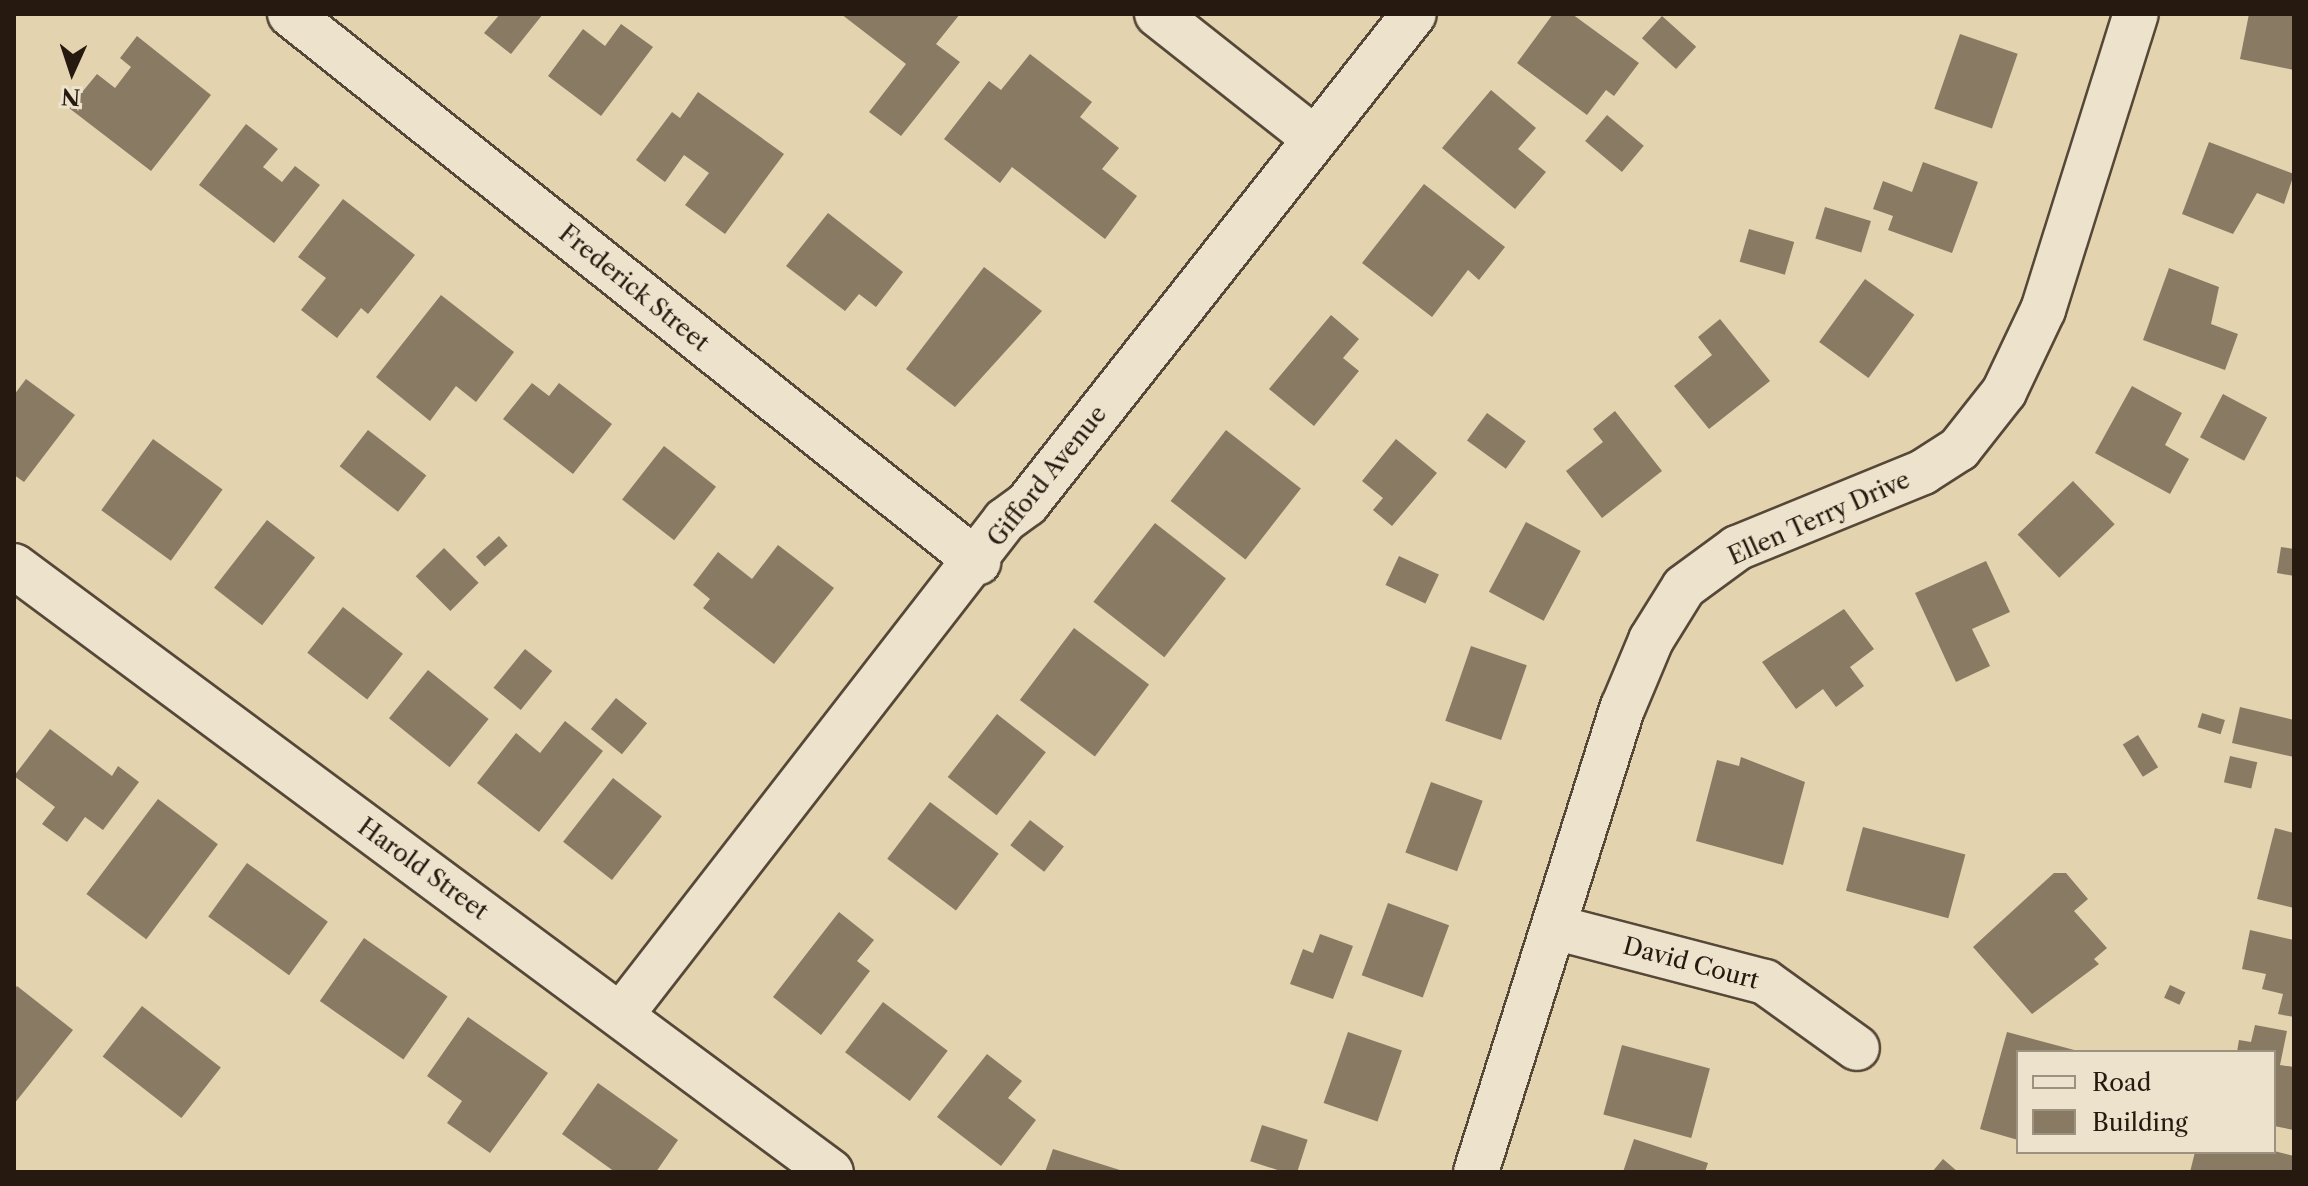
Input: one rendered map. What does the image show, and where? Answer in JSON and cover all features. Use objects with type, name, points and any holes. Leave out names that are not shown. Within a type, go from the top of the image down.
[{"type":"street","name":"Frederick Street","points":[[290,14],[978,562]]},
{"type":"street","points":[[1157,14],[1315,139]]},
{"type":"street","name":"Gifford Avenue","points":[[621,1015],[1414,14]]},
{"type":"street","name":"Ellen Terry Drive","points":[[1476,1172],[1623,707],[1684,587],[1737,548],[1923,472],[1959,449],[2004,392],[2043,310],[2136,14]]},
{"type":"street","name":"Harold Street","points":[[14,566],[831,1172]]},
{"type":"street","name":"David Court","points":[[1554,927],[1765,982],[1857,1048]]},
{"type":"building","points":[[500,14],[543,14],[511,54],[484,33]]},
{"type":"building","points":[[841,14],[960,14],[936,44],[960,62],[901,136],[869,112],[906,64]]},
{"type":"building","points":[[1553,14],[1572,14],[1639,63],[1614,96],[1606,90],[1587,115],[1517,63]]},
{"type":"building","points":[[2249,14],[2294,14],[2294,70],[2240,59]]},
{"type":"building","points":[[1662,16],[1696,47],[1676,69],[1642,38]]},
{"type":"building","points":[[621,24],[653,47],[601,116],[548,76],[583,29],[605,46]]},
{"type":"building","points":[[1960,34],[2018,54],[1992,129],[1934,109]]},
{"type":"building","points":[[137,36],[211,95],[151,171],[69,108],[97,74],[115,88],[131,67],[120,58]]},
{"type":"building","points":[[1030,54],[1092,102],[1080,117],[1119,148],[1102,169],[1137,196],[1105,239],[1012,167],[1000,183],[944,139],[989,81],[1001,90]]},
{"type":"building","points":[[1491,90],[1536,128],[1518,149],[1546,172],[1515,209],[1442,148]]},
{"type":"building","points":[[698,92],[784,154],[725,234],[685,205],[709,173],[684,155],[665,182],[636,160],[672,112],[680,118]]},
{"type":"building","points":[[1607,115],[1644,146],[1622,172],[1585,141]]},
{"type":"building","points":[[246,124],[278,149],[263,167],[282,182],[295,166],[320,185],[274,243],[199,185]]},
{"type":"building","points":[[2209,142],[2294,174],[2284,204],[2257,193],[2233,234],[2182,214]]},
{"type":"building","points":[[1923,162],[1978,182],[1952,253],[1888,230],[1893,216],[1873,209],[1883,181],[1912,192]]},
{"type":"building","points":[[1424,184],[1505,247],[1479,280],[1468,270],[1432,317],[1362,263]]},
{"type":"building","points":[[343,199],[415,255],[368,314],[361,308],[337,338],[301,310],[326,278],[298,257]]},
{"type":"building","points":[[1825,207],[1871,221],[1861,253],[1815,239]]},
{"type":"building","points":[[828,213],[903,272],[876,307],[859,294],[845,311],[786,266]]},
{"type":"building","points":[[1749,229],[1794,242],[1785,275],[1740,262]]},
{"type":"building","points":[[984,267],[1042,311],[955,407],[906,369]]},
{"type":"building","points":[[2169,268],[2219,287],[2211,324],[2238,334],[2225,370],[2143,340]]},
{"type":"building","points":[[1865,279],[1914,315],[1869,378],[1819,342]]},
{"type":"building","points":[[441,295],[514,352],[476,402],[456,386],[430,421],[376,377]]},
{"type":"building","points":[[1331,315],[1359,339],[1343,358],[1359,371],[1314,426],[1269,389]]},
{"type":"building","points":[[1720,319],[1770,381],[1709,429],[1674,386],[1712,355],[1698,337]]},
{"type":"building","points":[[26,379],[75,415],[24,482],[14,475],[14,395]]},
{"type":"building","points":[[532,383],[549,396],[559,383],[612,424],[573,474],[503,419]]},
{"type":"building","points":[[2132,386],[2182,413],[2165,445],[2189,459],[2170,494],[2095,453]]},
{"type":"building","points":[[2223,394],[2267,417],[2244,461],[2200,437]]},
{"type":"building","points":[[1615,411],[1662,471],[1602,518],[1566,471],[1603,442],[1593,429]]},
{"type":"building","points":[[1487,413],[1526,441],[1506,469],[1467,441]]},
{"type":"building","points":[[368,430],[426,476],[398,512],[340,466]]},
{"type":"building","points":[[1226,430],[1301,488],[1245,559],[1171,501]]},
{"type":"building","points":[[153,439],[223,490],[171,561],[101,510]]},
{"type":"building","points":[[1396,439],[1437,473],[1392,526],[1373,510],[1383,498],[1362,481]]},
{"type":"building","points":[[664,446],[716,487],[674,540],[622,500]]},
{"type":"building","points":[[2073,481],[2115,524],[2059,578],[2018,534]]},
{"type":"building","points":[[267,520],[315,558],[262,625],[214,588]]},
{"type":"building","points":[[1526,522],[1581,551],[1544,621],[1489,592]]},
{"type":"building","points":[[1155,523],[1226,578],[1164,657],[1093,602]]},
{"type":"building","points":[[499,536],[508,546],[485,566],[476,557]]},
{"type":"building","points":[[778,545],[834,588],[774,664],[703,608],[710,599],[693,585],[718,552],[752,579]]},
{"type":"building","points":[[2281,547],[2294,549],[2294,576],[2277,573]]},
{"type":"building","points":[[444,548],[479,583],[450,611],[416,576]]},
{"type":"building","points":[[1399,556],[1439,575],[1425,604],[1385,585]]},
{"type":"building","points":[[1986,561],[2010,612],[1972,629],[1990,666],[1956,682],[1915,593]]},
{"type":"building","points":[[343,607],[403,654],[367,699],[307,653]]},
{"type":"building","points":[[1844,609],[1874,649],[1850,667],[1864,686],[1836,707],[1823,689],[1796,709],[1762,662]]},
{"type":"building","points":[[1074,628],[1149,685],[1095,756],[1020,700]]},
{"type":"building","points":[[1471,646],[1527,665],[1501,740],[1445,721]]},
{"type":"building","points":[[525,649],[552,671],[521,710],[494,688]]},
{"type":"building","points":[[428,670],[489,719],[450,767],[389,718]]},
{"type":"building","points":[[616,698],[647,723],[622,754],[591,729]]},
{"type":"building","points":[[2240,707],[2294,720],[2294,757],[2232,743]]},
{"type":"building","points":[[2202,713],[2225,720],[2221,734],[2198,727]]},
{"type":"building","points":[[997,714],[1046,752],[997,815],[948,777]]},
{"type":"building","points":[[565,721],[603,751],[539,832],[477,783],[516,733],[540,753]]},
{"type":"building","points":[[50,729],[112,776],[118,766],[139,782],[103,830],[85,817],[67,842],[42,824],[55,807],[14,776]]},
{"type":"building","points":[[2138,735],[2158,767],[2143,777],[2123,745]]},
{"type":"building","points":[[2230,756],[2257,762],[2251,789],[2224,782]]},
{"type":"building","points":[[1741,757],[1805,782],[1783,865],[1696,841],[1717,760],[1739,766]]},
{"type":"building","points":[[613,778],[662,816],[612,880],[563,842]]},
{"type":"building","points":[[1431,782],[1483,801],[1457,871],[1405,852]]},
{"type":"building","points":[[158,799],[218,844],[146,939],[86,894]]},
{"type":"building","points":[[930,802],[999,854],[956,910],[887,859]]},
{"type":"building","points":[[1030,820],[1064,846],[1044,872],[1010,845]]},
{"type":"building","points":[[1863,827],[1965,854],[1948,918],[1846,891]]},
{"type":"building","points":[[2275,828],[2294,833],[2294,908],[2257,899]]},
{"type":"building","points":[[247,863],[328,922],[289,975],[208,916]]},
{"type":"building","points":[[2054,873],[2066,873],[2088,899],[2074,911],[2107,948],[2094,959],[2099,964],[2032,1014],[1973,947]]},
{"type":"building","points":[[1388,903],[1449,925],[1423,998],[1362,975]]},
{"type":"building","points":[[839,912],[874,940],[857,961],[870,971],[821,1035],[773,997]]},
{"type":"building","points":[[2250,930],[2294,940],[2294,1017],[2278,1014],[2283,994],[2262,989],[2266,974],[2242,969]]},
{"type":"building","points":[[1320,934],[1353,946],[1333,999],[1290,984],[1303,949],[1313,953]]},
{"type":"building","points":[[364,938],[448,997],[403,1060],[320,1001]]},
{"type":"building","points":[[2170,985],[2185,992],[2179,1005],[2164,998]]},
{"type":"building","points":[[17,986],[73,1030],[14,1104],[14,990]]},
{"type":"building","points":[[883,1002],[948,1051],[910,1101],[845,1052]]},
{"type":"building","points":[[142,1006],[221,1068],[181,1118],[103,1056]]},
{"type":"building","points":[[468,1017],[548,1073],[490,1153],[447,1123],[462,1101],[427,1076]]},
{"type":"building","points":[[2255,1025],[2287,1031],[2280,1065],[2294,1067],[2294,1130],[2276,1126],[2276,1050],[2237,1050],[2239,1040],[2251,1042]]},
{"type":"building","points":[[1348,1032],[1402,1051],[1377,1121],[1324,1103]]},
{"type":"building","points":[[2007,1032],[2074,1050],[2016,1050],[2016,1139],[1980,1129]]},
{"type":"building","points":[[1622,1045],[1710,1069],[1691,1138],[1603,1115]]},
{"type":"building","points":[[987,1054],[1022,1081],[1008,1098],[1036,1120],[1001,1166],[937,1117]]},
{"type":"building","points":[[598,1083],[678,1140],[656,1172],[615,1172],[562,1134]]},
{"type":"building","points":[[1262,1125],[1308,1140],[1297,1172],[1284,1172],[1250,1161]]},
{"type":"building","points":[[1634,1139],[1708,1163],[1705,1172],[1623,1172]]},
{"type":"building","points":[[1053,1149],[1123,1171],[1045,1172]]},
{"type":"building","points":[[2276,1152],[2294,1156],[2294,1172],[2190,1172],[2194,1154],[2276,1154]]},
{"type":"building","points":[[1943,1159],[1958,1172],[1932,1172]]}]
